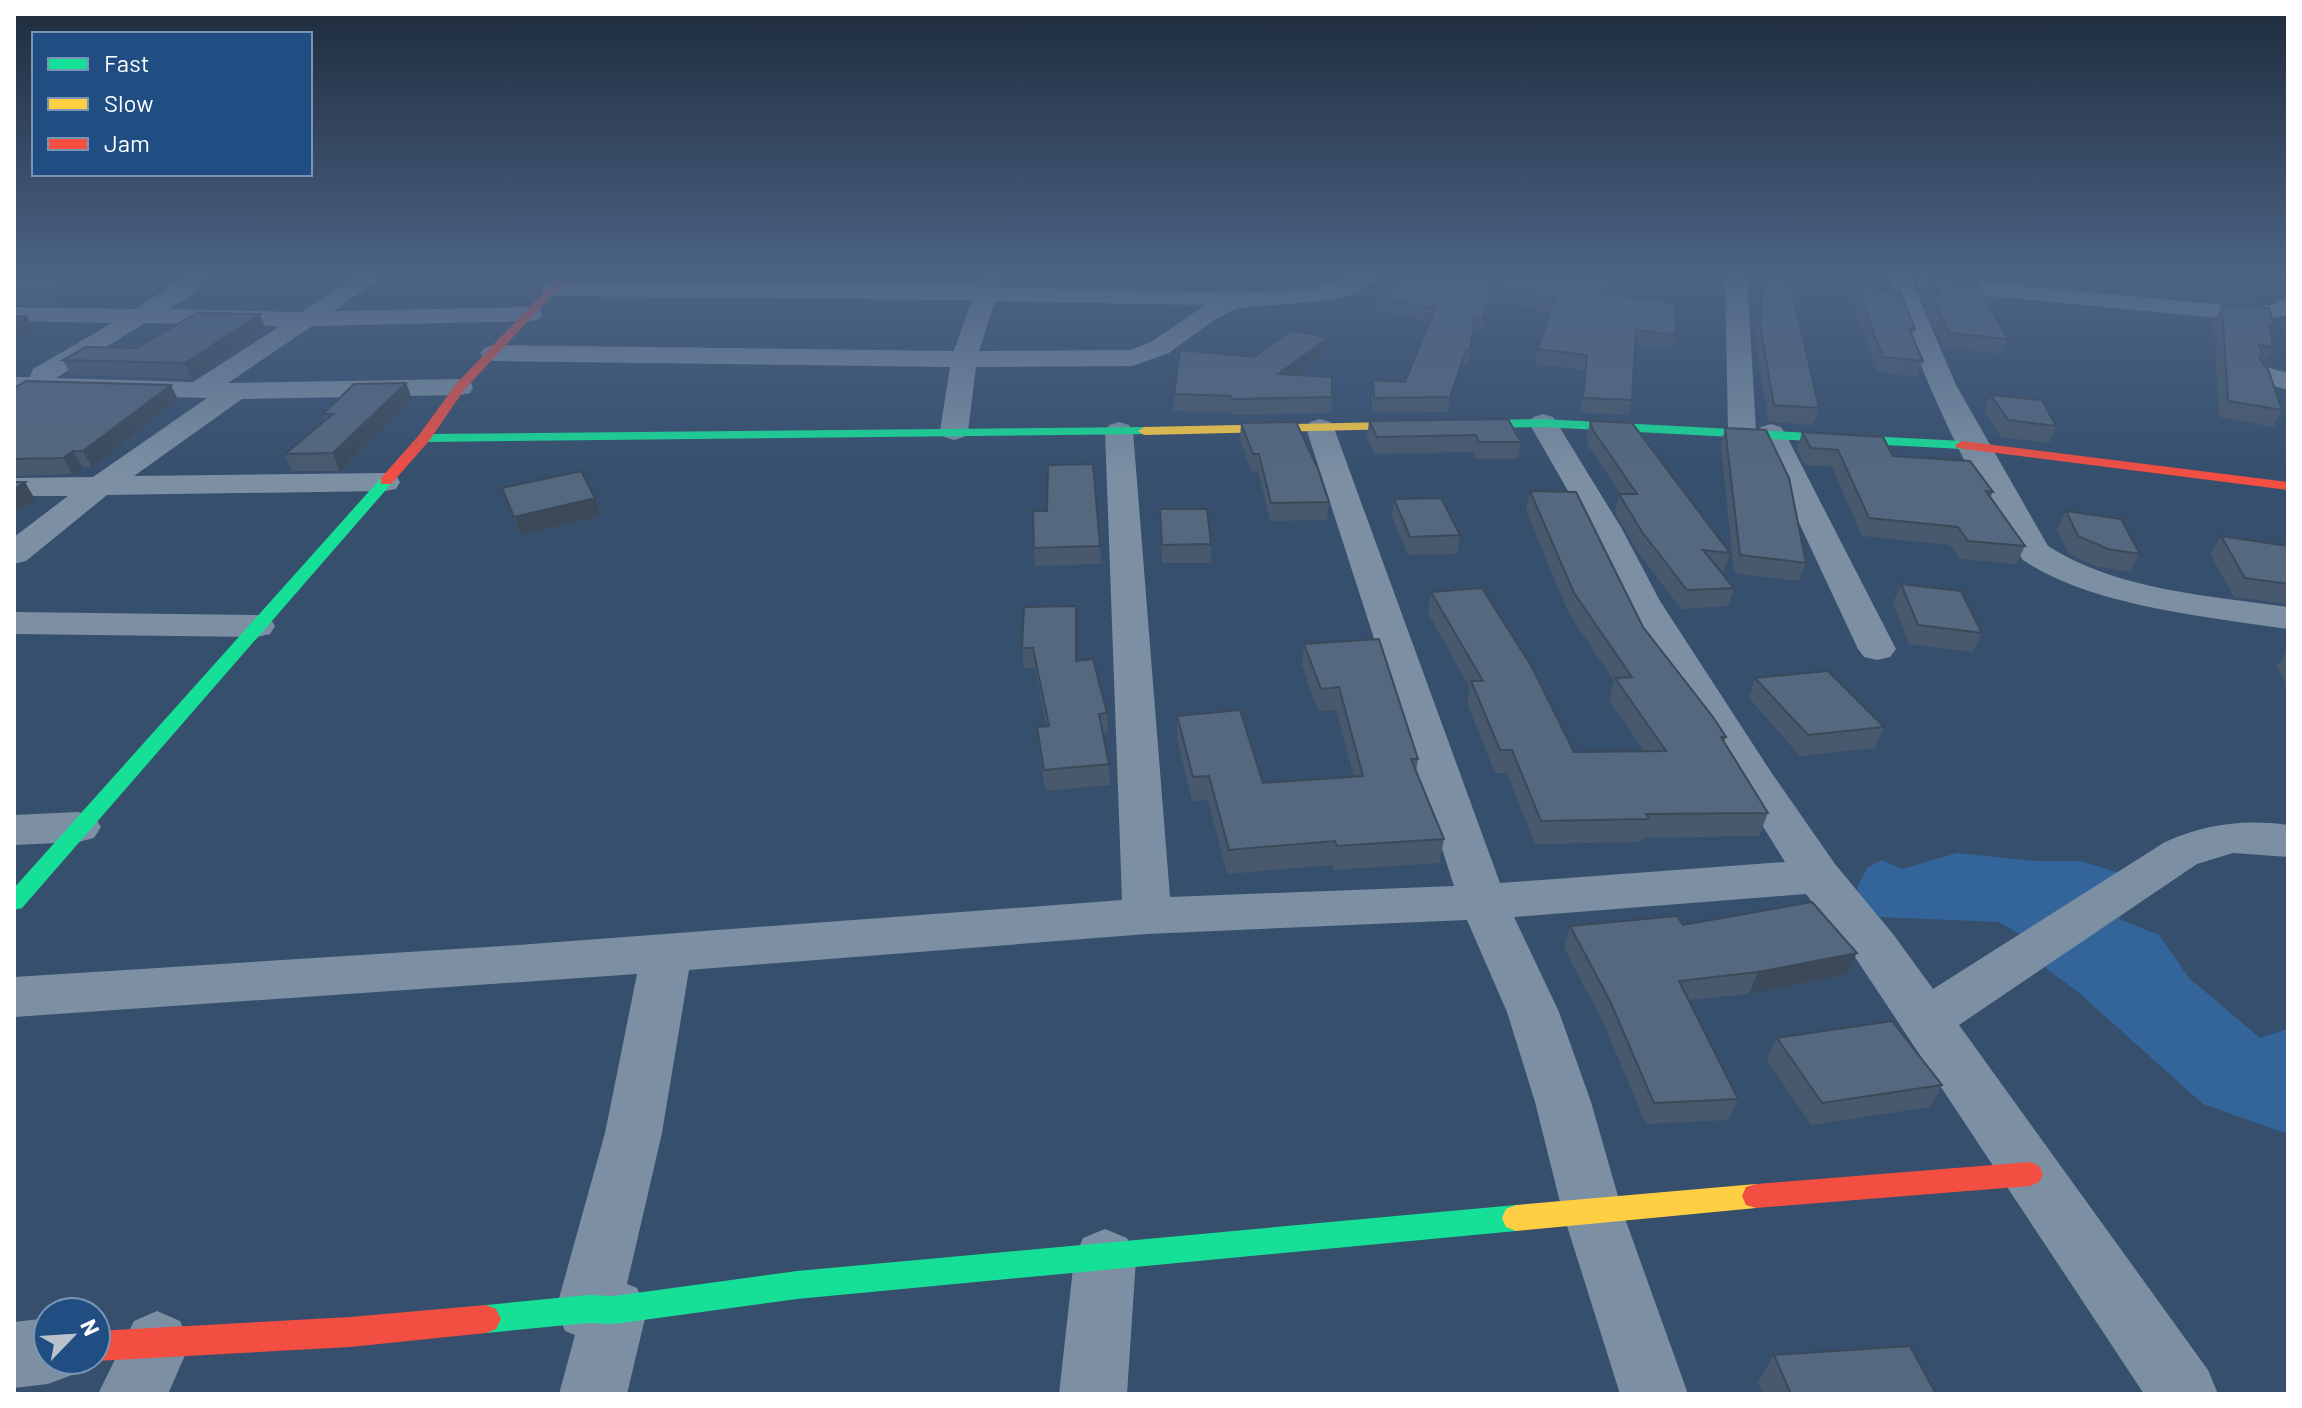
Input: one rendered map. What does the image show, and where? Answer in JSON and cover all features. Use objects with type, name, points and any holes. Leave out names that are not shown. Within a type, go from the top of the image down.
[{"type":"street","points":[[18,388],[96,343]]},
{"type":"street","points":[[202,388],[272,343]]},
{"type":"street","points":[[14,902],[424,438],[460,387],[503,343]]},
{"type":"street","points":[[954,431],[964,359],[969,343]]},
{"type":"street","points":[[493,353],[1132,358],[1155,352],[1168,343]]},
{"type":"street","points":[[1744,343],[1756,432],[1877,649]]},
{"type":"street","points":[[1924,343],[1972,446],[2035,553],[2057,569],[2106,584],[2288,618]]},
{"type":"street","points":[[18,388],[202,388],[236,391],[460,387]]},
{"type":"street","points":[[14,554],[98,487],[236,391]]},
{"type":"street","points":[[1543,423],[1606,529],[1642,601],[1818,876],[1875,947],[2184,1394]]},
{"type":"street","points":[[424,438],[1543,423],[1756,432],[1972,446],[2286,486]]},
{"type":"street","points":[[1320,428],[1483,902],[1533,1012],[1563,1102],[1592,1210],[1654,1394]]},
{"type":"street","points":[[1119,431],[1147,916]]},
{"type":"street","points":[[14,487],[385,482]]},
{"type":"street","points":[[14,623],[257,626]]},
{"type":"street","points":[[14,830],[78,827]]},
{"type":"street","points":[[1926,1020],[2181,853],[2206,841],[2228,836],[2288,841]]},
{"type":"street","points":[[14,997],[666,953],[1147,916],[1483,902],[1818,876]]},
{"type":"street","points":[[593,1394],[610,1237],[651,1055],[666,953]]},
{"type":"street","points":[[128,1361],[350,1332],[601,1310],[797,1285],[1105,1259],[1592,1210],[2030,1174]]},
{"type":"street","points":[[1093,1394],[1105,1259]]},
{"type":"shaded area","points":[[1957,853],[2034,861],[2080,861],[2129,876],[2131,899],[2119,919],[2159,935],[2189,978],[2260,1038],[2288,1029],[2288,1134],[2203,1104],[2078,992],[2047,969],[2028,939],[1999,922],[1880,917],[1863,903],[1857,888],[1867,868],[1882,860],[1902,869]]},
{"type":"building","points":[[145,343],[216,343],[185,363],[63,360],[86,347],[136,348]]},
{"type":"building","points":[[1274,343],[1321,343],[1278,374],[1332,377],[1332,397],[1232,399],[1231,396],[1174,394],[1180,350],[1254,357]]},
{"type":"building","points":[[1421,343],[1471,343],[1450,397],[1374,398],[1373,380],[1405,382]]},
{"type":"building","points":[[1540,343],[1635,343],[1632,400],[1583,398],[1587,355],[1538,349]]},
{"type":"building","points":[[1763,343],[1804,343],[1819,408],[1774,405]]},
{"type":"building","points":[[1877,343],[1915,343],[1923,361],[1883,357]]},
{"type":"building","points":[[2224,343],[2272,343],[2273,347],[2259,345],[2262,353],[2259,358],[2268,369],[2282,410],[2228,401]]},
{"type":"building","points":[[26,381],[171,385],[83,451],[73,451],[63,458],[14,459],[14,388]]},
{"type":"building","points":[[406,383],[333,453],[285,454],[333,414],[323,414],[354,384]]},
{"type":"building","points":[[1991,395],[2042,400],[2056,426],[2008,420]]},
{"type":"building","points":[[1508,419],[1521,442],[1479,442],[1476,435],[1377,437],[1369,421]]},
{"type":"building","points":[[1590,421],[1632,423],[1730,553],[1703,550],[1734,588],[1687,590],[1642,532],[1619,494],[1637,494]]},
{"type":"building","points":[[1296,422],[1318,469],[1329,502],[1271,503],[1259,454],[1253,454],[1241,423]]},
{"type":"building","points":[[1725,428],[1766,430],[1789,478],[1806,563],[1740,555]]},
{"type":"building","points":[[1802,432],[1883,437],[1893,456],[1970,461],[1993,492],[1986,491],[2025,546],[1968,541],[1958,527],[1869,518],[1838,450],[1811,448]]},
{"type":"building","points":[[1093,464],[1100,546],[1034,548],[1033,511],[1047,511],[1048,465]]},
{"type":"building","points":[[581,471],[595,498],[514,517],[502,488]]},
{"type":"building","points":[[1530,491],[1576,492],[1643,627],[1713,717],[1726,737],[1721,737],[1768,813],[1646,814],[1649,819],[1541,821],[1512,750],[1500,750],[1471,681],[1483,681],[1431,592],[1482,588],[1532,667],[1574,752],[1666,751],[1615,678],[1632,677],[1574,593]]},
{"type":"building","points":[[1441,498],[1460,535],[1410,537],[1394,499]]},
{"type":"building","points":[[1160,509],[1207,509],[1211,544],[1162,545]]},
{"type":"building","points":[[2066,511],[2121,519],[2140,554],[2108,549],[2078,536]]},
{"type":"building","points":[[2221,536],[2288,546],[2288,584],[2245,578]]},
{"type":"building","points":[[1901,584],[1961,591],[1982,633],[1918,625]]},
{"type":"building","points":[[1076,606],[1076,661],[1093,659],[1107,713],[1099,714],[1109,764],[1044,770],[1037,727],[1049,726],[1033,648],[1022,648],[1024,607]]},
{"type":"building","points":[[1379,639],[1418,759],[1411,759],[1444,839],[1337,846],[1335,841],[1229,850],[1209,776],[1193,777],[1177,716],[1240,710],[1263,783],[1363,776],[1339,687],[1321,689],[1304,644]]},
{"type":"building","points":[[1828,671],[1884,727],[1808,735],[1755,678]]},
{"type":"building","points":[[1812,902],[1857,953],[1758,972],[1679,981],[1738,1099],[1654,1103],[1610,1001],[1570,926],[1677,916],[1683,925]]},
{"type":"building","points":[[1892,1021],[1942,1085],[1822,1103],[1777,1038]]},
{"type":"building","points":[[1910,1346],[1936,1394],[1791,1394],[1774,1355]]},
{"type":"traffic: fast","points":[[1436,425],[1543,423],[1962,445]]},
{"type":"traffic: fast","points":[[424,438],[1144,431]]},
{"type":"traffic: fast","points":[[14,902],[386,481]]},
{"type":"traffic: fast","points":[[486,1319],[588,1309],[614,1310],[797,1285],[1516,1218]]},
{"type":"traffic: slow","points":[[1144,431],[1436,425]]},
{"type":"traffic: slow","points":[[1516,1218],[1756,1196]]},
{"type":"traffic: jam","points":[[386,481],[424,438],[460,387],[502,343]]},
{"type":"traffic: jam","points":[[1962,445],[2288,486]]},
{"type":"traffic: jam","points":[[1756,1196],[2030,1174]]},
{"type":"traffic: jam","points":[[112,1345],[350,1332],[486,1319]]}]
